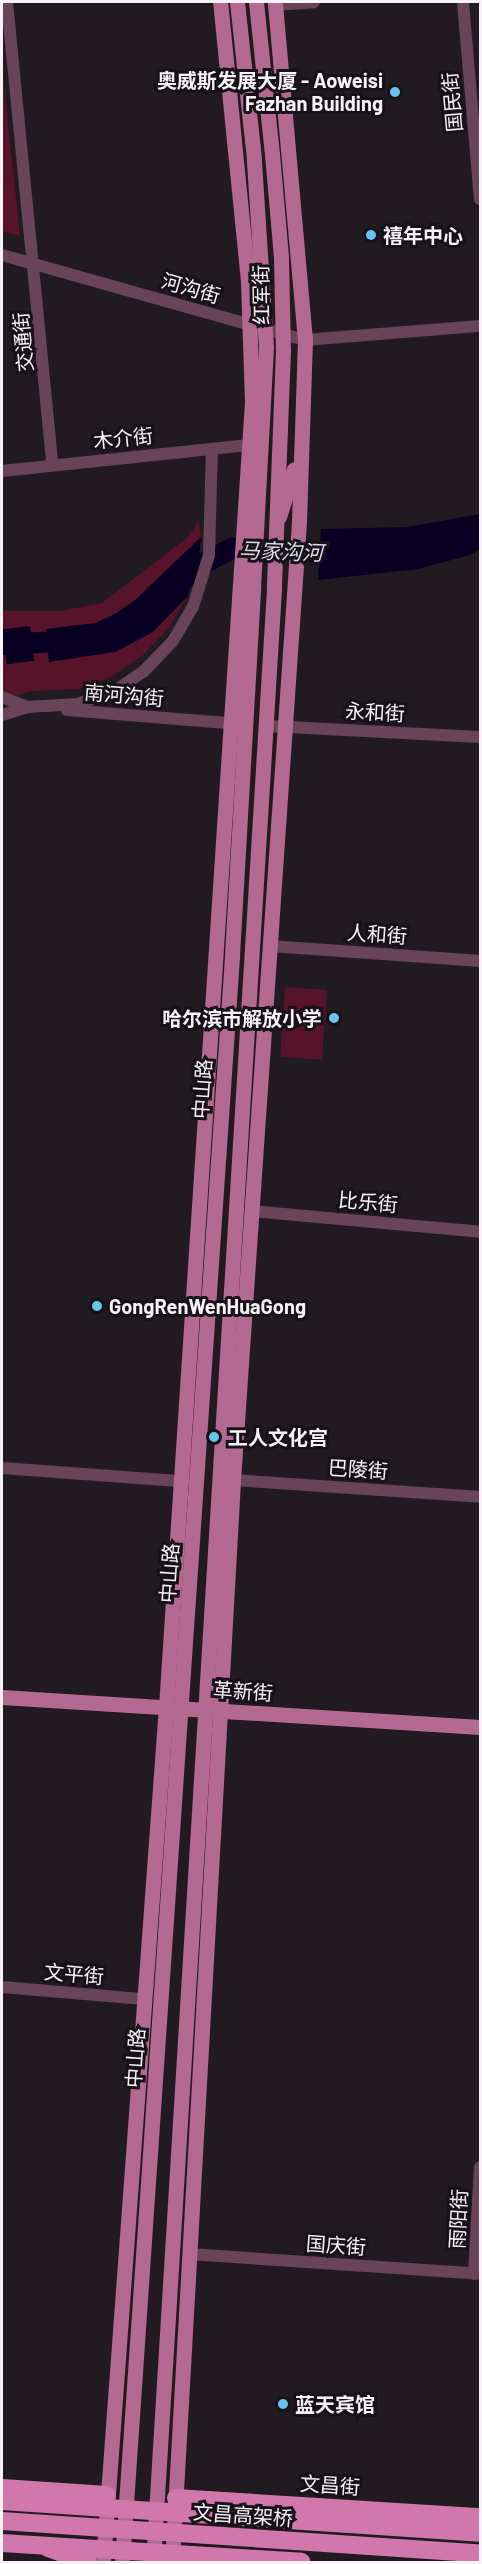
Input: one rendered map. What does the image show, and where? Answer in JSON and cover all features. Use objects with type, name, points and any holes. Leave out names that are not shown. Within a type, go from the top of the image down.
[{"type":"highway","points":[[2,2487],[107,2495]]},
{"type":"highway","points":[[2,2501],[173,2505],[480,2533]]},
{"type":"highway","points":[[173,2505],[231,2536]]},
{"type":"highway","name":"文昌街","points":[[173,2505],[480,2517]]},
{"type":"highway","name":"文昌高架桥","points":[[2,2521],[480,2554]]},
{"type":"highway","points":[[2,2543],[301,2562]]},
{"type":"highway","points":[[41,2546],[88,2562]]},
{"type":"main road","name":"红军街","points":[[220,2],[250,324],[249,445]]},
{"type":"main road","name":"红军街","points":[[237,2],[254,159],[265,318],[259,519],[253,587]]},
{"type":"main road","name":"红军街","points":[[256,2],[272,154],[282,285],[278,520],[268,726]]},
{"type":"main road","name":"红军街","points":[[212,1710],[233,1480],[299,521],[304,340],[285,88],[275,3]]},
{"type":"main road","points":[[268,120],[285,88]]},
{"type":"main road","points":[[249,445],[259,519]]},
{"type":"main road","points":[[103,2562],[143,1999],[173,1707],[179,1481],[230,723],[237,584],[249,445]]},
{"type":"main road","points":[[278,520],[300,451]]},
{"type":"main road","name":"中山路","points":[[122,2562],[173,1707],[245,725],[253,587]]},
{"type":"main road","points":[[153,2562],[212,1710],[268,726]]},
{"type":"main road","name":"革新街","points":[[2,1697],[480,1727]]},
{"type":"main road","points":[[172,2562],[173,2505],[189,2254],[212,1710]]},
{"type":"street","name":"交通街","points":[[7,2],[36,264],[52,465]]},
{"type":"street","points":[[275,3],[314,2]]},
{"type":"street","name":"国民街","points":[[463,2],[480,193]]},
{"type":"street","name":"河沟街","points":[[2,255],[304,340],[480,326]]},
{"type":"street","name":"木介街","points":[[2,471],[249,445]]},
{"type":"street","points":[[2,697],[27,707],[78,704],[116,690],[143,672],[173,641],[193,607],[209,555],[212,449]]},
{"type":"street","name":"南河沟街","points":[[2,715],[27,707],[245,725]]},
{"type":"street","name":"永和街","points":[[268,726],[480,737]]},
{"type":"street","name":"人和街","points":[[270,946],[480,961]]},
{"type":"street","name":"比乐街","points":[[251,1211],[480,1232]]},
{"type":"street","points":[[2,1468],[179,1481]]},
{"type":"street","name":"巴陵街","points":[[233,1480],[480,1497]]},
{"type":"street","name":"文平街","points":[[2,1987],[143,1999]]},
{"type":"street","name":"雨阳街","points":[[477,2274],[480,2167]]},
{"type":"street","name":"国庆街","points":[[189,2254],[477,2274]]},
{"type":"shaded area","points":[[2,68],[20,236],[2,231]]},
{"type":"shaded area","points":[[480,514],[480,550],[466,556],[418,569],[318,580],[321,529],[407,527]]},
{"type":"shaded area","points":[[199,521],[201,537],[187,597],[169,628],[142,656],[109,678],[77,689],[30,691],[2,701],[2,611],[61,611],[102,603],[187,538]]},
{"type":"shaded area","points":[[201,537],[199,559],[187,597],[153,632],[115,652],[49,662],[46,629],[95,623],[115,614],[135,600]]},
{"type":"shaded area","points":[[30,626],[34,661],[6,664],[2,629]]},
{"type":"shaded area","points":[[285,987],[327,990],[322,1060],[280,1057]]},
{"type":"waterway","name":"马家沟河","points":[[178,584],[195,567],[231,548],[347,552]]},
{"type":"waterway","name":"马家沟河","points":[[2,644],[76,640]]},
{"type":"place","name":"奥威斯发展大厦 - Aoweisi Fazhan Building","points":[[395,92]]},
{"type":"place","name":"禧年中心","points":[[371,235]]},
{"type":"place","name":"哈尔滨市解放小学","points":[[334,1018]]},
{"type":"place","name":"GongRenWenHuaGong","points":[[97,1306]]},
{"type":"place","name":"工人文化宫","points":[[214,1437]]},
{"type":"place","name":"蓝天宾馆","points":[[283,2404]]}]
